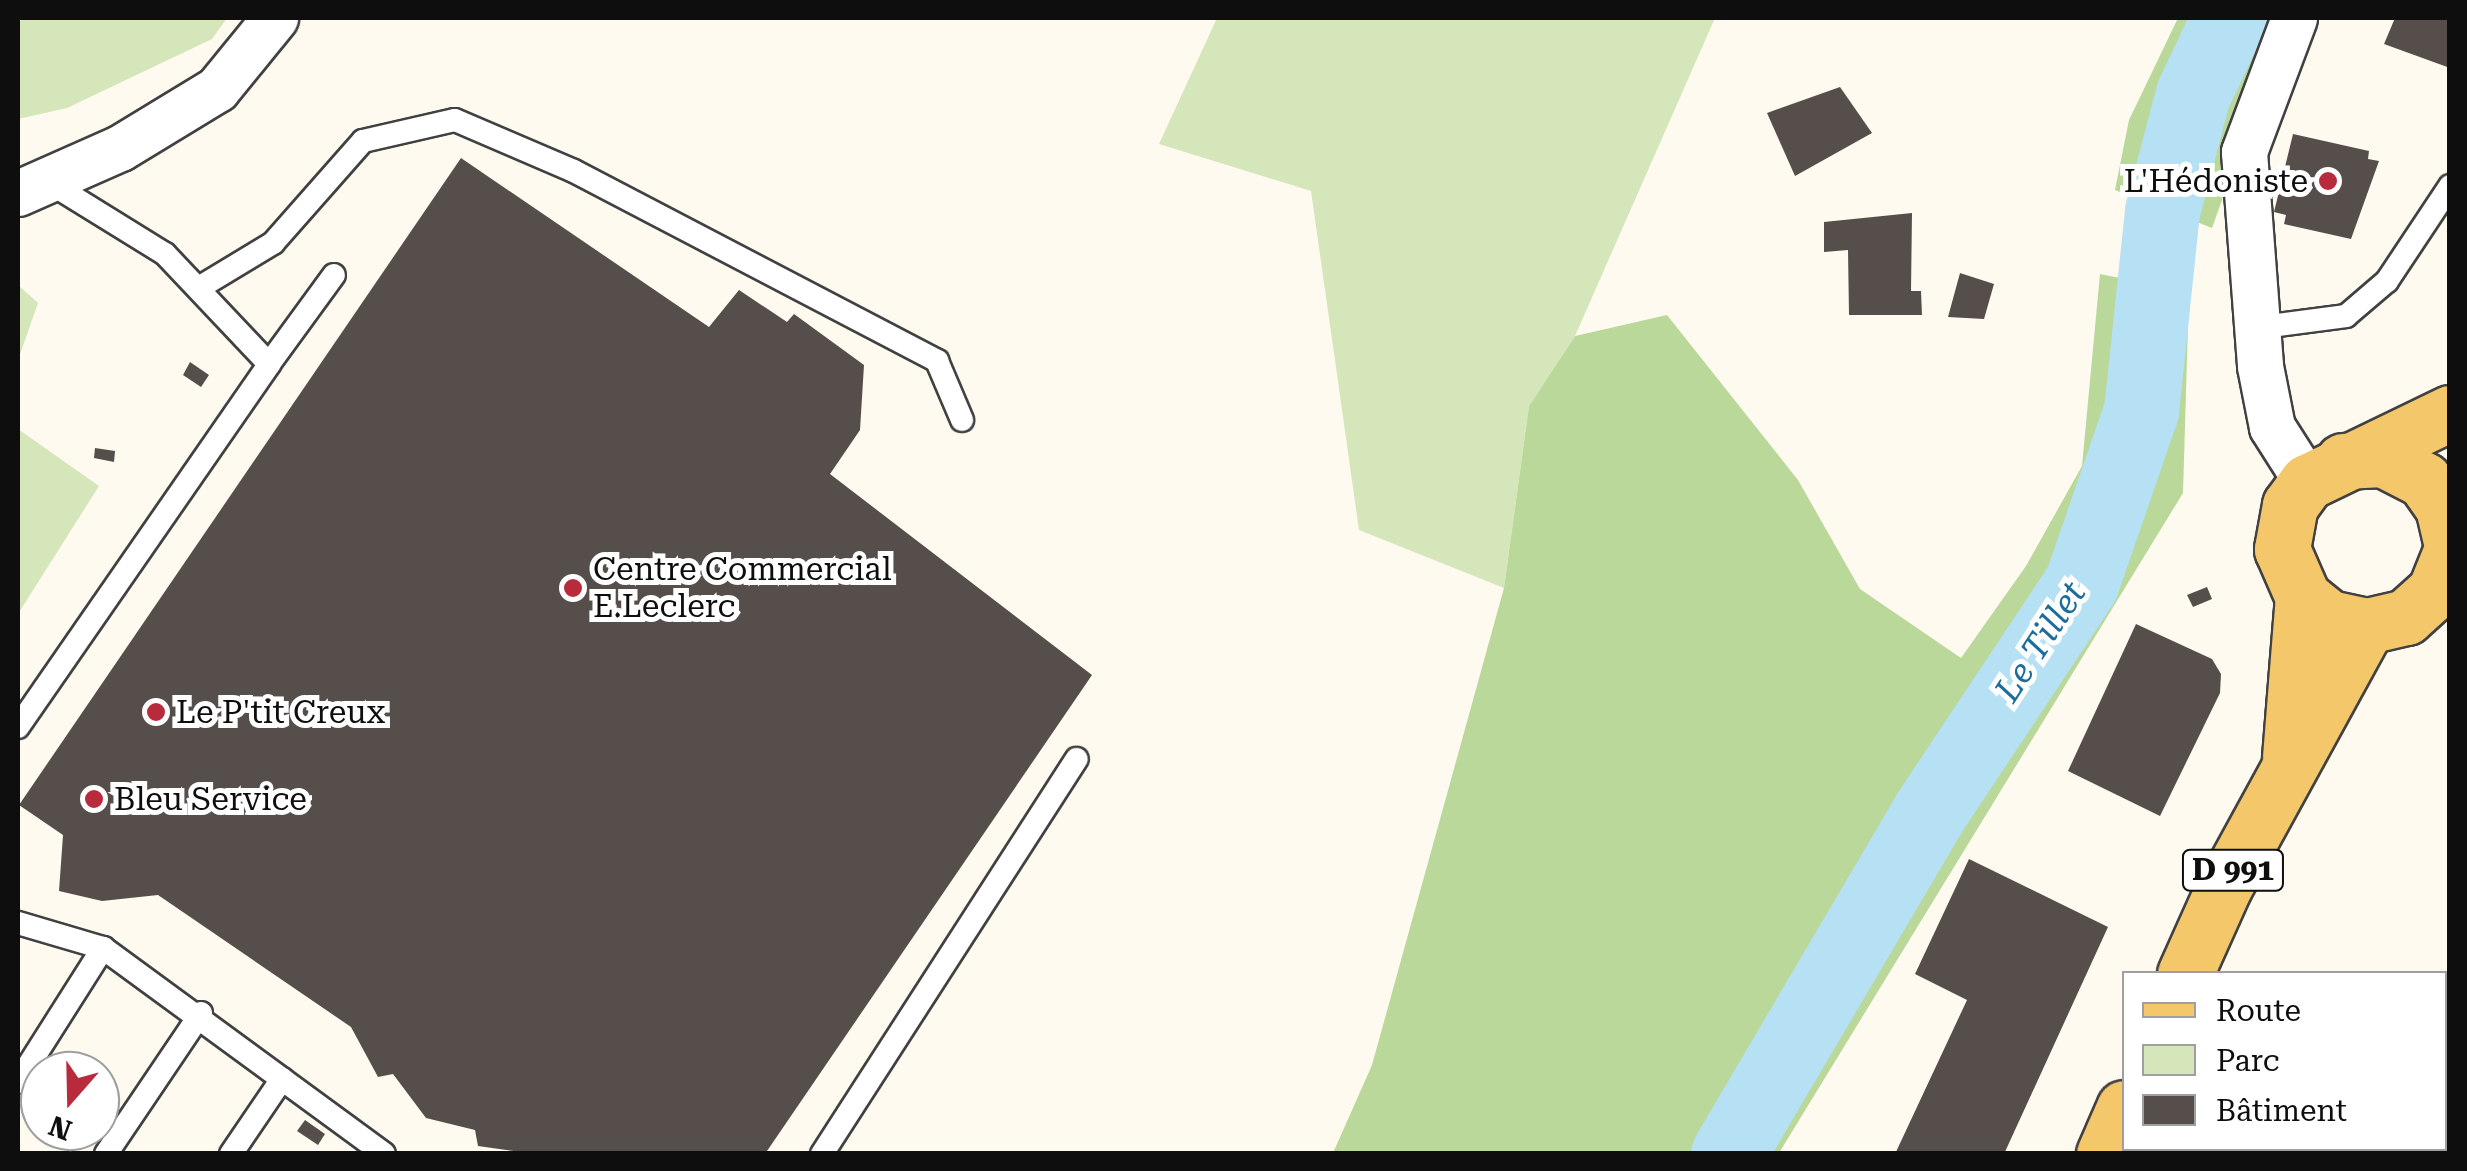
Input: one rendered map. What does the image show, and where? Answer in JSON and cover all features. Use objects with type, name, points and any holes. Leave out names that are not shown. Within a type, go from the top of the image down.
[{"type":"main road","points":[[2450,413],[2325,471],[2290,505],[2282,549],[2302,597],[2329,618],[2367,626],[2406,616],[2445,559],[2450,433]]},
{"type":"main road","points":[[2325,471],[2400,464],[2424,480],[2445,559]]},
{"type":"main road","name":"D 991","points":[[2288,770],[2302,597]]},
{"type":"main road","name":"D 991","points":[[2187,971],[2288,770],[2367,626]]},
{"type":"main road","points":[[2104,1154],[2122,1113]]},
{"type":"street","points":[[32,187],[120,148],[217,89],[275,18]]},
{"type":"street","points":[[2294,18],[2244,152],[2255,328],[2272,427],[2325,471]]},
{"type":"lane","points":[[202,286],[273,244],[363,140],[455,120],[574,171],[937,360],[962,420]]},
{"type":"lane","points":[[2255,328],[2346,316],[2387,281],[2450,186]]},
{"type":"lane","points":[[32,187],[165,254],[202,286],[269,364]]},
{"type":"lane","points":[[18,727],[334,276]]},
{"type":"lane","points":[[822,1154],[1078,759]]},
{"type":"lane","points":[[18,922],[103,948],[124,969],[200,1013],[282,1079],[350,1145],[384,1154]]},
{"type":"lane","points":[[18,1082],[103,948]]},
{"type":"lane","points":[[106,1154],[200,1013]]},
{"type":"lane","points":[[231,1154],[282,1079]]},
{"type":"green space","points":[[18,18],[227,18],[212,39],[67,108],[18,119]]},
{"type":"green space","points":[[1217,18],[1715,18],[1575,336],[1529,406],[1504,588],[1359,530],[1311,191],[1159,144]]},
{"type":"green space","points":[[2178,18],[2287,18],[2212,228],[2115,190],[2129,120]]},
{"type":"green space","points":[[2100,274],[2189,292],[2183,493],[1779,1153],[1333,1153],[1372,1065],[1504,588],[1529,406],[1575,336],[1667,315],[1798,480],[1860,589],[1961,658],[2026,566],[2082,466]]},
{"type":"green space","points":[[18,285],[38,303],[18,360]]},
{"type":"green space","points":[[18,429],[99,486],[18,614]]},
{"type":"building","points":[[2395,18],[2450,18],[2450,68],[2384,44]]},
{"type":"building","points":[[1840,87],[1872,133],[1795,176],[1767,113]]},
{"type":"building","name":"L'Hédoniste","points":[[2293,134],[2369,151],[2368,159],[2379,161],[2351,239],[2284,224],[2286,215],[2274,212]]},
{"type":"building","name":"Centre Commercial E.Leclerc","points":[[461,158],[709,327],[739,290],[787,322],[794,314],[864,365],[860,430],[830,474],[1092,675],[765,1154],[536,1154],[478,1146],[475,1130],[426,1118],[393,1074],[378,1077],[351,1027],[158,895],[102,901],[59,891],[63,835],[19,805]]},
{"type":"building","points":[[1912,213],[1911,291],[1921,291],[1922,315],[1849,315],[1848,250],[1824,252],[1824,222]]},
{"type":"building","points":[[1960,273],[1994,284],[1984,319],[1948,317]]},
{"type":"building","points":[[190,362],[209,375],[201,387],[183,375]]},
{"type":"building","points":[[95,448],[115,451],[114,462],[94,458]]},
{"type":"building","points":[[2207,587],[2212,599],[2193,607],[2187,595]]},
{"type":"building","points":[[2136,624],[2212,659],[2221,674],[2220,693],[2160,816],[2068,771]]},
{"type":"building","points":[[1969,859],[2108,927],[2004,1154],[1895,1154],[1967,1000],[1915,974]]},
{"type":"building","points":[[2447,1053],[2450,1054],[2450,1140],[2447,1139]]},
{"type":"building","points":[[305,1120],[325,1134],[318,1145],[297,1131]]},
{"type":"waterway","name":"Le Tillet","points":[[1728,1154],[1928,814],[2081,584],[2141,411],[2162,211],[2193,94],[2229,18]]},
{"type":"place","name":"L'Hédoniste","points":[[2328,181]]},
{"type":"place","name":"Centre Commercial E.Leclerc","points":[[573,588]]},
{"type":"place","name":"Le P'tit Creux","points":[[156,712]]},
{"type":"place","name":"Bleu Service","points":[[94,799]]}]
